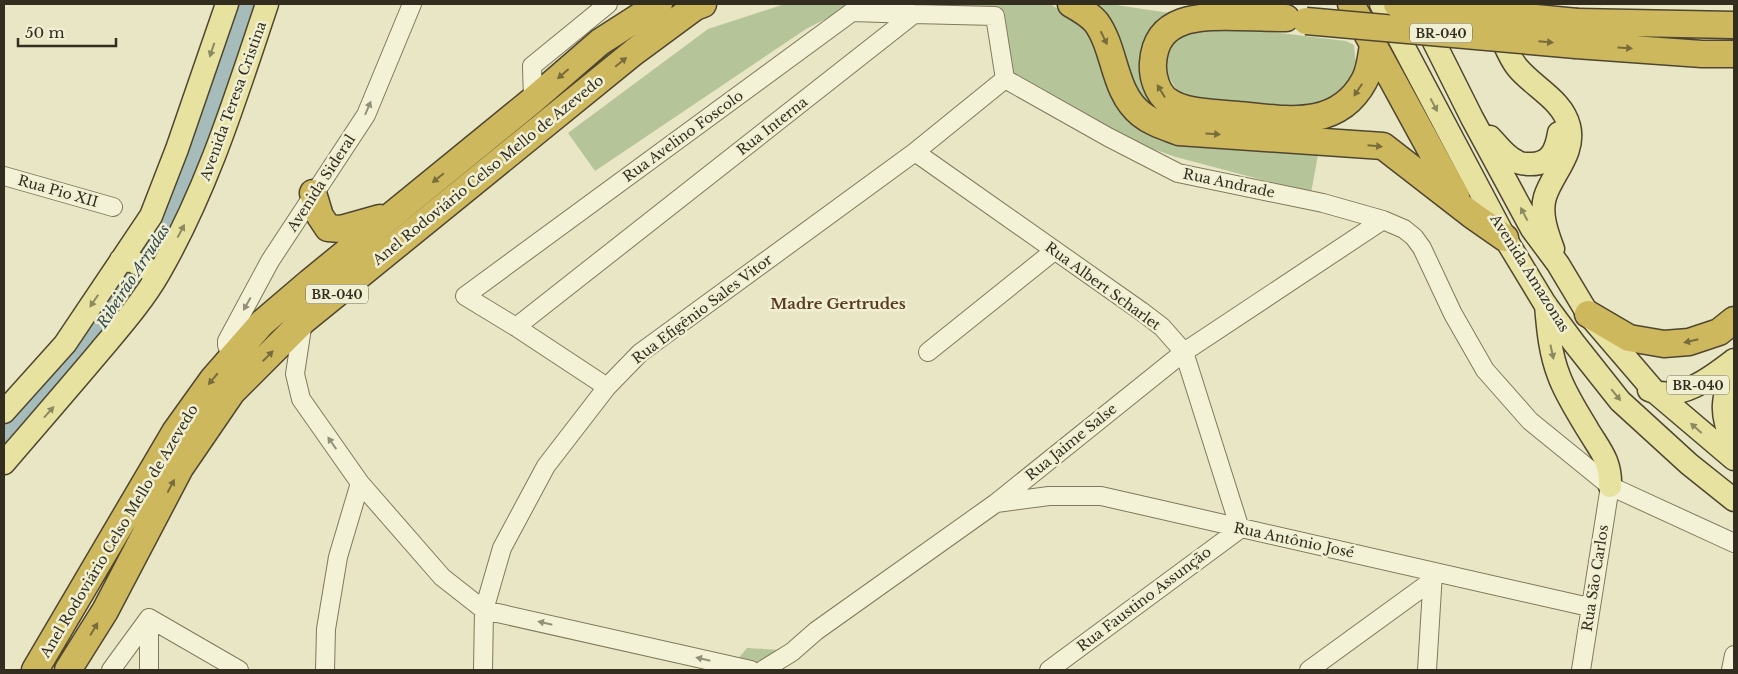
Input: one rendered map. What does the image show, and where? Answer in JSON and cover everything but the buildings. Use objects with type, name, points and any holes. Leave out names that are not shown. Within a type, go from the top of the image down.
[{"type":"highway","name":"Anel Rodoviário Celso Mello de Azevedo","points":[[35,670],[175,432],[213,379],[262,323],[534,100],[600,42],[659,4]]},
{"type":"highway","name":"Anel Rodoviário Celso Mello de Azevedo","points":[[68,670],[105,610],[180,468],[232,392],[303,321],[634,52],[695,7],[703,4]]},
{"type":"highway","points":[[1071,4],[1094,20],[1103,33],[1111,52],[1120,84],[1131,104],[1141,114],[1158,124],[1179,132],[1383,146],[1505,238]]},
{"type":"highway","name":"BR-040","points":[[1181,4],[1296,20],[1577,33],[1683,24],[1734,25]]},
{"type":"highway","points":[[1351,4],[1463,207]]},
{"type":"highway","name":"BR-040","points":[[1397,4],[1702,54],[1734,54]]},
{"type":"highway","points":[[1683,24],[1734,16]]},
{"type":"highway","points":[[1296,20],[1200,17],[1183,21],[1168,28],[1160,38],[1154,52],[1152,71],[1156,86],[1166,100],[1184,109],[1296,120],[1326,116],[1351,101],[1364,80],[1373,45]]},
{"type":"highway","points":[[1702,54],[1734,62]]},
{"type":"highway","points":[[313,193],[320,216],[328,228],[341,229],[364,224],[393,214]]},
{"type":"highway","points":[[1588,314],[1629,338],[1664,344],[1690,342],[1719,332],[1734,320]]},
{"type":"highway","points":[[24,670],[66,619]]},
{"type":"main road","name":"Avenida Teresa Cristina","points":[[4,463],[122,324],[141,267],[151,216],[177,149],[227,4]]},
{"type":"main road","name":"Avenida Teresa Cristina","points":[[4,412],[65,344],[141,267],[190,213],[220,144],[268,4]]},
{"type":"main road","name":"Avenida Amazonas","points":[[1381,4],[1505,238],[1546,304],[1620,401],[1689,464],[1734,500]]},
{"type":"main road","name":"Avenida Amazonas","points":[[1415,4],[1472,118],[1532,229],[1558,264],[1588,314],[1655,392],[1734,459]]},
{"type":"main road","points":[[1490,4],[1496,25],[1517,66],[1557,105],[1570,128],[1570,139],[1565,158],[1545,196],[1544,207],[1546,228],[1558,264]]},
{"type":"main road","points":[[1472,118],[1509,157],[1517,162],[1542,163],[1551,156],[1557,145],[1559,130],[1557,105]]},
{"type":"main road","points":[[1546,304],[1552,355],[1572,402],[1603,452],[1608,466],[1610,486]]},
{"type":"main road","points":[[1574,343],[1619,376],[1655,392]]},
{"type":"main road","name":"BR-040","points":[[1655,392],[1678,392],[1685,390],[1709,380],[1734,360]]},
{"type":"main road","points":[[1734,367],[1726,388],[1729,405],[1726,426],[1734,446]]},
{"type":"street","name":"Avenida Sideral","points":[[232,358],[226,345],[227,340],[270,261],[313,193],[366,116],[412,4]]},
{"type":"street","points":[[534,100],[532,66],[608,4]]},
{"type":"street","name":"Rua Avelino Foscolo","points":[[516,327],[464,296],[852,12],[914,14]]},
{"type":"street","points":[[914,14],[995,16],[1005,79]]},
{"type":"street","name":"Rua Interna","points":[[516,327],[914,14]]},
{"type":"street","name":"Rua Efigênio Sales Vitor","points":[[483,670],[484,610],[502,548],[546,466],[607,387],[640,353],[915,152],[1005,79]]},
{"type":"street","name":"Rua Andrade","points":[[1005,79],[1108,137],[1178,172],[1322,203],[1383,220],[1404,229],[1422,248],[1453,314],[1485,370],[1530,421],[1610,486],[1734,542]]},
{"type":"street","name":"Rua Albert Scharlet","points":[[915,152],[1162,327],[1184,352],[1240,529]]},
{"type":"street","name":"Rua Pio XII","points":[[4,176],[113,206]]},
{"type":"street","name":"Rua Jaime Salse","points":[[763,670],[792,652],[816,632],[996,503],[1184,352],[1383,220]]},
{"type":"street","points":[[928,352],[1054,251]]},
{"type":"street","points":[[303,321],[295,374],[301,399],[360,483],[442,577],[484,610],[751,670]]},
{"type":"street","points":[[516,327],[607,387]]},
{"type":"street","points":[[325,670],[326,629],[338,557],[360,483]]},
{"type":"street","name":"Rua São Carlos","points":[[1581,670],[1589,607],[1610,486]]},
{"type":"street","name":"Rua Antônio José","points":[[996,503],[1049,496],[1101,496],[1433,575],[1589,607]]},
{"type":"street","name":"Rua Faustino Assunção","points":[[1049,670],[1240,529]]},
{"type":"street","points":[[1309,670],[1433,575]]},
{"type":"street","points":[[1427,670],[1433,575]]},
{"type":"street","points":[[111,670],[149,618]]},
{"type":"street","points":[[149,618],[150,670]]},
{"type":"street","points":[[149,618],[239,670]]},
{"type":"street","points":[[1731,670],[1734,655]]},
{"type":"green space","points":[[785,4],[889,4],[847,8],[806,29],[595,171],[568,133],[708,29]]},
{"type":"green space","points":[[889,4],[1050,4],[1087,28],[1178,141],[1318,155],[1311,193],[1176,157],[1133,142],[1013,76],[1005,16],[992,9]]},
{"type":"green space","points":[[1090,4],[1109,4],[1177,14],[1152,33],[1177,117],[1143,106]]},
{"type":"green space","points":[[1224,26],[1346,41],[1354,45],[1356,65],[1350,79],[1335,99],[1314,107],[1278,107],[1191,101],[1178,92],[1167,74],[1167,55],[1180,34]]},
{"type":"green space","points":[[747,648],[780,650],[782,670],[734,670],[732,666]]},
{"type":"waterway","name":"Ribeirão Arrudas","points":[[4,437],[82,354],[157,245],[189,181],[207,132],[248,4]]},
{"type":"district","name":"Madre Gertrudes","points":[[838,303]]}]
